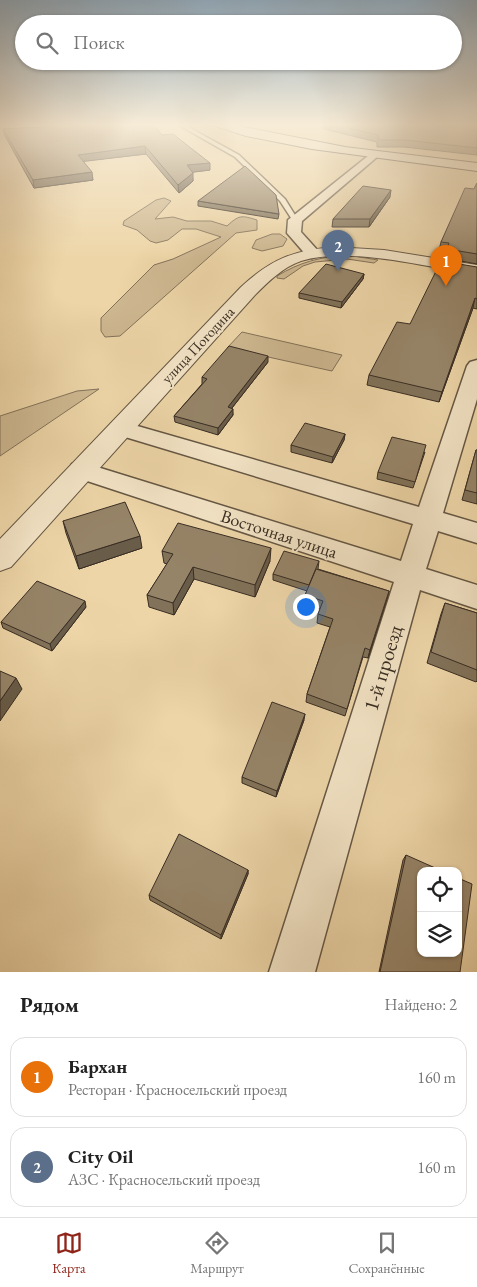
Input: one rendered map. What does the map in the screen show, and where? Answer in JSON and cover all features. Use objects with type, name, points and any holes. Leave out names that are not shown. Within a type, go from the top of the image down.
[{"type":"street","points":[[312,254],[294,233],[295,220],[356,169]]},
{"type":"street","name":"улица Погодина","points":[[0,559],[265,274],[296,257],[312,254],[350,252],[477,270]]},
{"type":"street","name":"1-й проезд","points":[[292,972],[410,576],[477,366]]},
{"type":"street","points":[[120,428],[477,532]]},
{"type":"street","name":"Восточная улица","points":[[81,470],[477,597]]},
{"type":"lane","points":[[250,169],[283,200],[295,220]]},
{"type":"shaded area","points":[[164,198],[171,201],[155,219],[173,217],[187,221],[211,221],[227,226],[234,220],[244,217],[257,220],[257,230],[236,233],[120,336],[105,337],[101,331],[101,318],[154,265],[173,259],[221,237],[196,229],[182,229],[168,240],[156,243],[150,241],[137,230],[123,225],[124,221],[156,200]]},
{"type":"shaded area","points":[[272,234],[280,234],[287,239],[283,246],[262,251],[252,248],[256,240]]},
{"type":"shaded area","points":[[347,255],[378,260],[374,263],[347,259],[315,262],[303,266],[284,279],[277,278],[277,276],[302,264],[328,257]]},
{"type":"shaded area","points":[[242,332],[342,355],[332,371],[227,348]]},
{"type":"shaded area","points":[[99,389],[0,456],[0,416],[77,391]]},
{"type":"building","points":[[27,169],[90,169],[92,172],[33,180]]},
{"type":"building","points":[[165,169],[190,169],[193,173],[178,185]]},
{"type":"building","points":[[240,169],[249,169],[276,195],[279,214],[198,201]]},
{"type":"building","points":[[477,183],[477,254],[447,249],[449,243],[441,242],[465,188],[474,189]]},
{"type":"building","points":[[363,186],[391,190],[370,219],[333,219]]},
{"type":"building","points":[[441,261],[477,267],[477,299],[475,298],[442,392],[369,375],[397,322],[410,324]]},
{"type":"building","points":[[326,264],[364,274],[342,302],[299,293]]},
{"type":"building","points":[[229,346],[268,356],[228,407],[233,409],[218,428],[174,416],[207,379],[202,377]]},
{"type":"building","points":[[305,423],[345,434],[333,457],[291,445]]},
{"type":"building","points":[[392,437],[426,445],[415,482],[378,472]]},
{"type":"building","points":[[477,450],[477,493],[465,490]]},
{"type":"building","points":[[125,502],[140,536],[76,556],[63,521]]},
{"type":"building","points":[[178,523],[271,548],[255,585],[193,567],[173,603],[147,595],[173,554],[162,551]]},
{"type":"building","points":[[284,551],[319,561],[309,585],[273,574]]},
{"type":"building","points":[[316,569],[389,591],[370,650],[365,648],[347,709],[307,694],[333,619],[318,614],[323,601],[305,595]]},
{"type":"building","points":[[37,581],[85,601],[50,644],[1,622]]},
{"type":"building","points":[[445,603],[477,613],[477,670],[431,652]]},
{"type":"building","points":[[0,671],[16,678],[0,701]]},
{"type":"building","points":[[272,702],[305,714],[277,791],[242,777]]},
{"type":"building","points":[[179,834],[248,870],[221,935],[149,895]]},
{"type":"building","points":[[406,855],[433,867],[417,867],[417,957],[462,957],[462,880],[472,884],[460,972],[380,972]]},
{"type":"place","name":"City Oil","points":[[338,271]]},
{"type":"place","name":"Бархан","points":[[446,286]]}]
